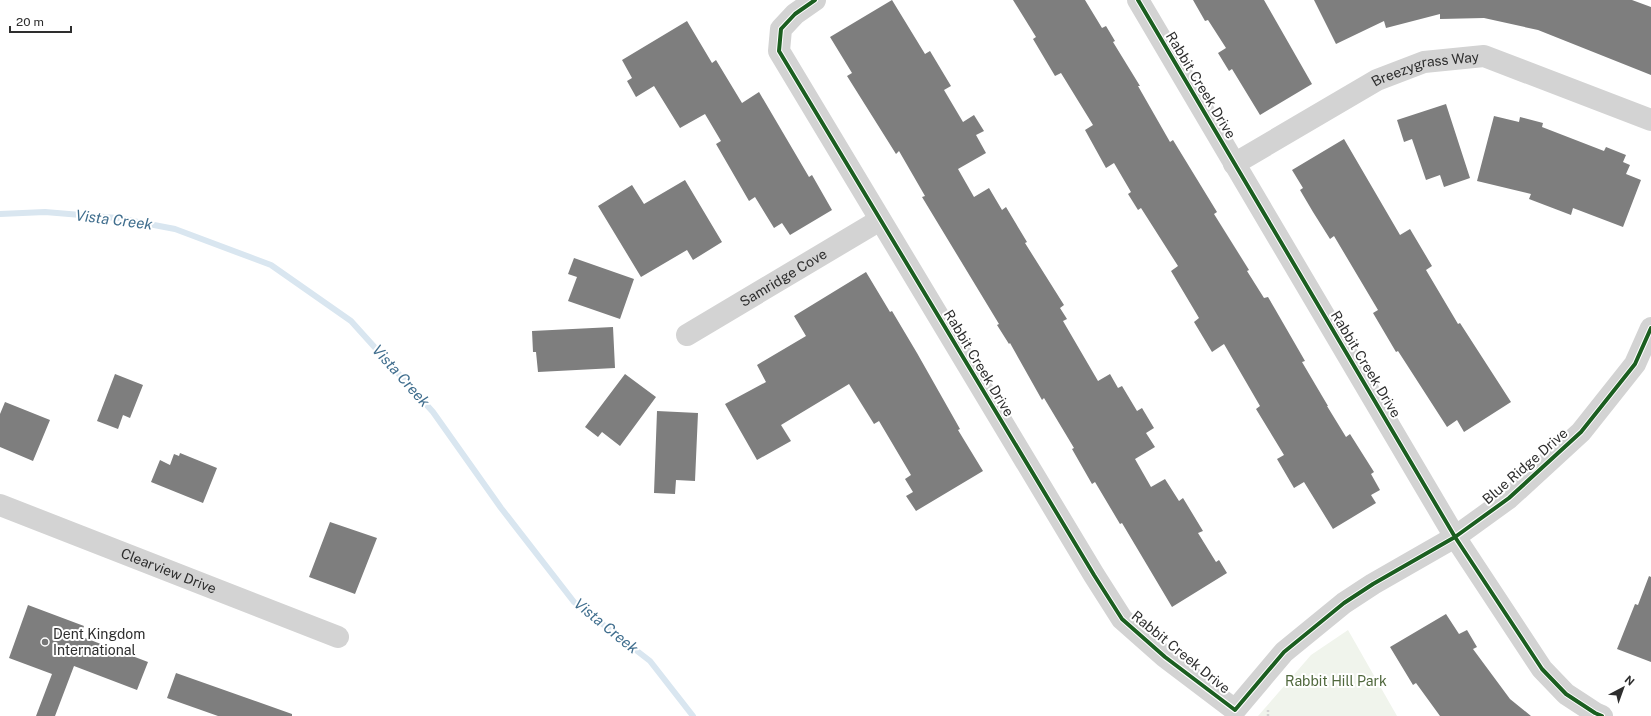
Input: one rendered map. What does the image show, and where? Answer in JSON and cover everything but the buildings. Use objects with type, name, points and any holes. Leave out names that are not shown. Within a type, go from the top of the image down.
[{"type":"street","name":"Rabbit Creek Drive","points":[[816,0],[795,14],[781,29],[779,52],[1122,619],[1165,657],[1235,710]]},
{"type":"street","name":"Rabbit Creek Drive","points":[[1138,0],[1455,537],[1542,669],[1566,694],[1602,716]]},
{"type":"street","name":"Breezygrass Way","points":[[1234,164],[1378,80],[1424,62],[1484,56],[1651,120]]},
{"type":"street","name":"Samridge Cove","points":[[687,335],[880,220]]},
{"type":"street","name":"Blue Ridge Drive","points":[[1235,710],[1284,652],[1344,603],[1373,584],[1455,537],[1509,498],[1581,432],[1635,364],[1651,328]]},
{"type":"street","name":"Clearview Drive","points":[[0,505],[338,637]]},
{"type":"path","points":[[1268,710],[1268,716]]},
{"type":"green space","name":"Rabbit Hill Park","points":[[1348,630],[1397,716],[1258,716],[1311,655]]},
{"type":"waterway","name":"Vista Creek","points":[[0,214],[45,212],[117,218],[175,229],[271,265],[351,321],[433,412],[501,508],[574,602],[650,661],[693,716]]},
{"type":"cycle path","points":[[815,0],[795,14],[781,29],[779,51],[1094,575],[1122,619],[1165,657],[1235,710],[1284,652],[1344,603],[1373,584],[1455,537],[1509,498],[1581,432],[1635,364],[1651,328]]},
{"type":"cycle path","points":[[1138,0],[1455,537],[1542,669],[1566,694],[1602,716]]},
{"type":"place","name":"Dent Kingdom International","points":[[45,642]]}]
